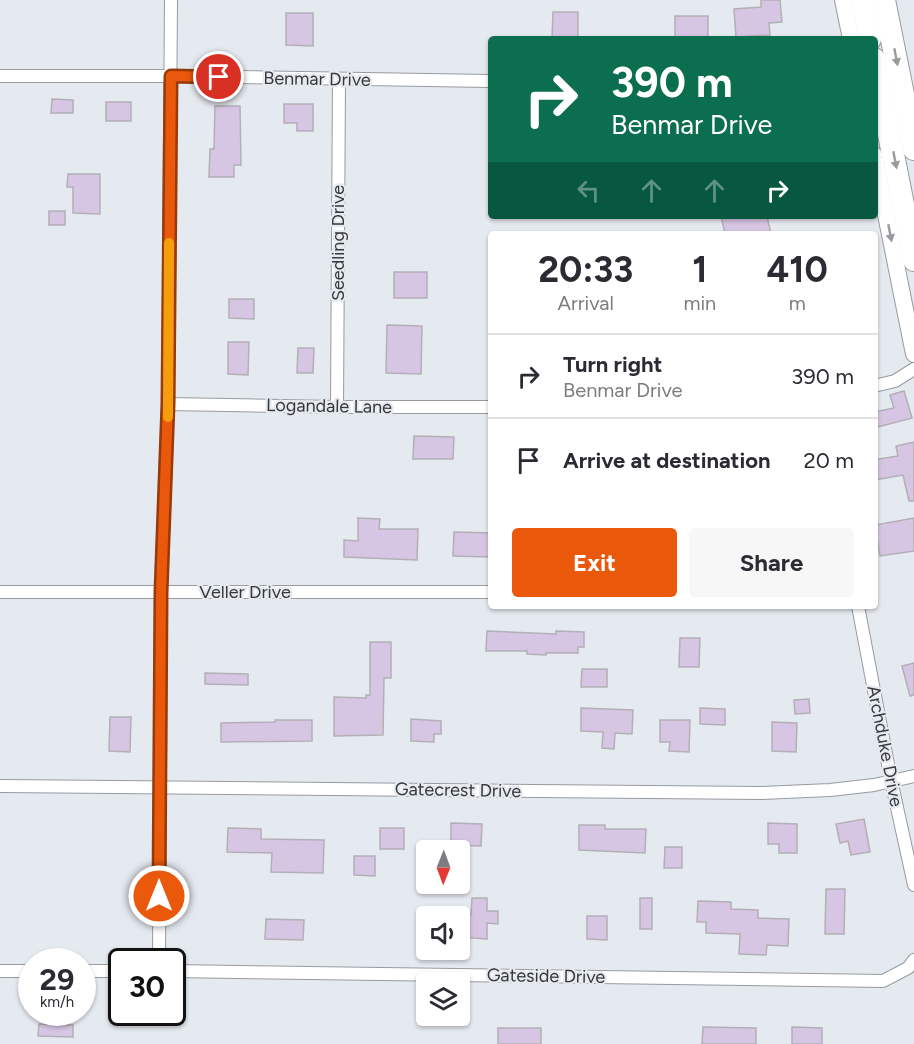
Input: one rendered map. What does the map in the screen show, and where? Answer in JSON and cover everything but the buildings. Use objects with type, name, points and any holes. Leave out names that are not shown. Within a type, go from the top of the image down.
[{"type":"highway","points":[[862,0],[869,36]]},
{"type":"highway","points":[[884,0],[914,149]]},
{"type":"highway","points":[[878,76],[914,260]]},
{"type":"main road","points":[[843,0],[850,36]]},
{"type":"main road","points":[[878,175],[914,354]]},
{"type":"street","points":[[159,948],[161,592],[168,404],[171,0]]},
{"type":"street","name":"Benmar Drive","points":[[0,76],[488,81]]},
{"type":"street","name":"Seedling Drive","points":[[337,407],[339,79]]},
{"type":"street","points":[[878,385],[896,381],[914,369]]},
{"type":"street","name":"Logandale Lane","points":[[168,404],[488,407]]},
{"type":"street","name":"Veller Drive","points":[[0,592],[488,592]]},
{"type":"street","name":"Archduke Drive","points":[[859,609],[891,780],[914,885]]},
{"type":"street","name":"Gatecrest Drive","points":[[0,786],[761,793],[830,790],[874,785],[914,776]]},
{"type":"street","name":"Gateside Drive","points":[[186,971],[883,981],[908,968],[914,960]]},
{"type":"street","points":[[0,971],[18,971]]},
{"type":"slow traffic","points":[[168,417],[169,243]]},
{"type":"route","points":[[159,896],[161,592],[168,404],[171,76],[219,77]]}]
